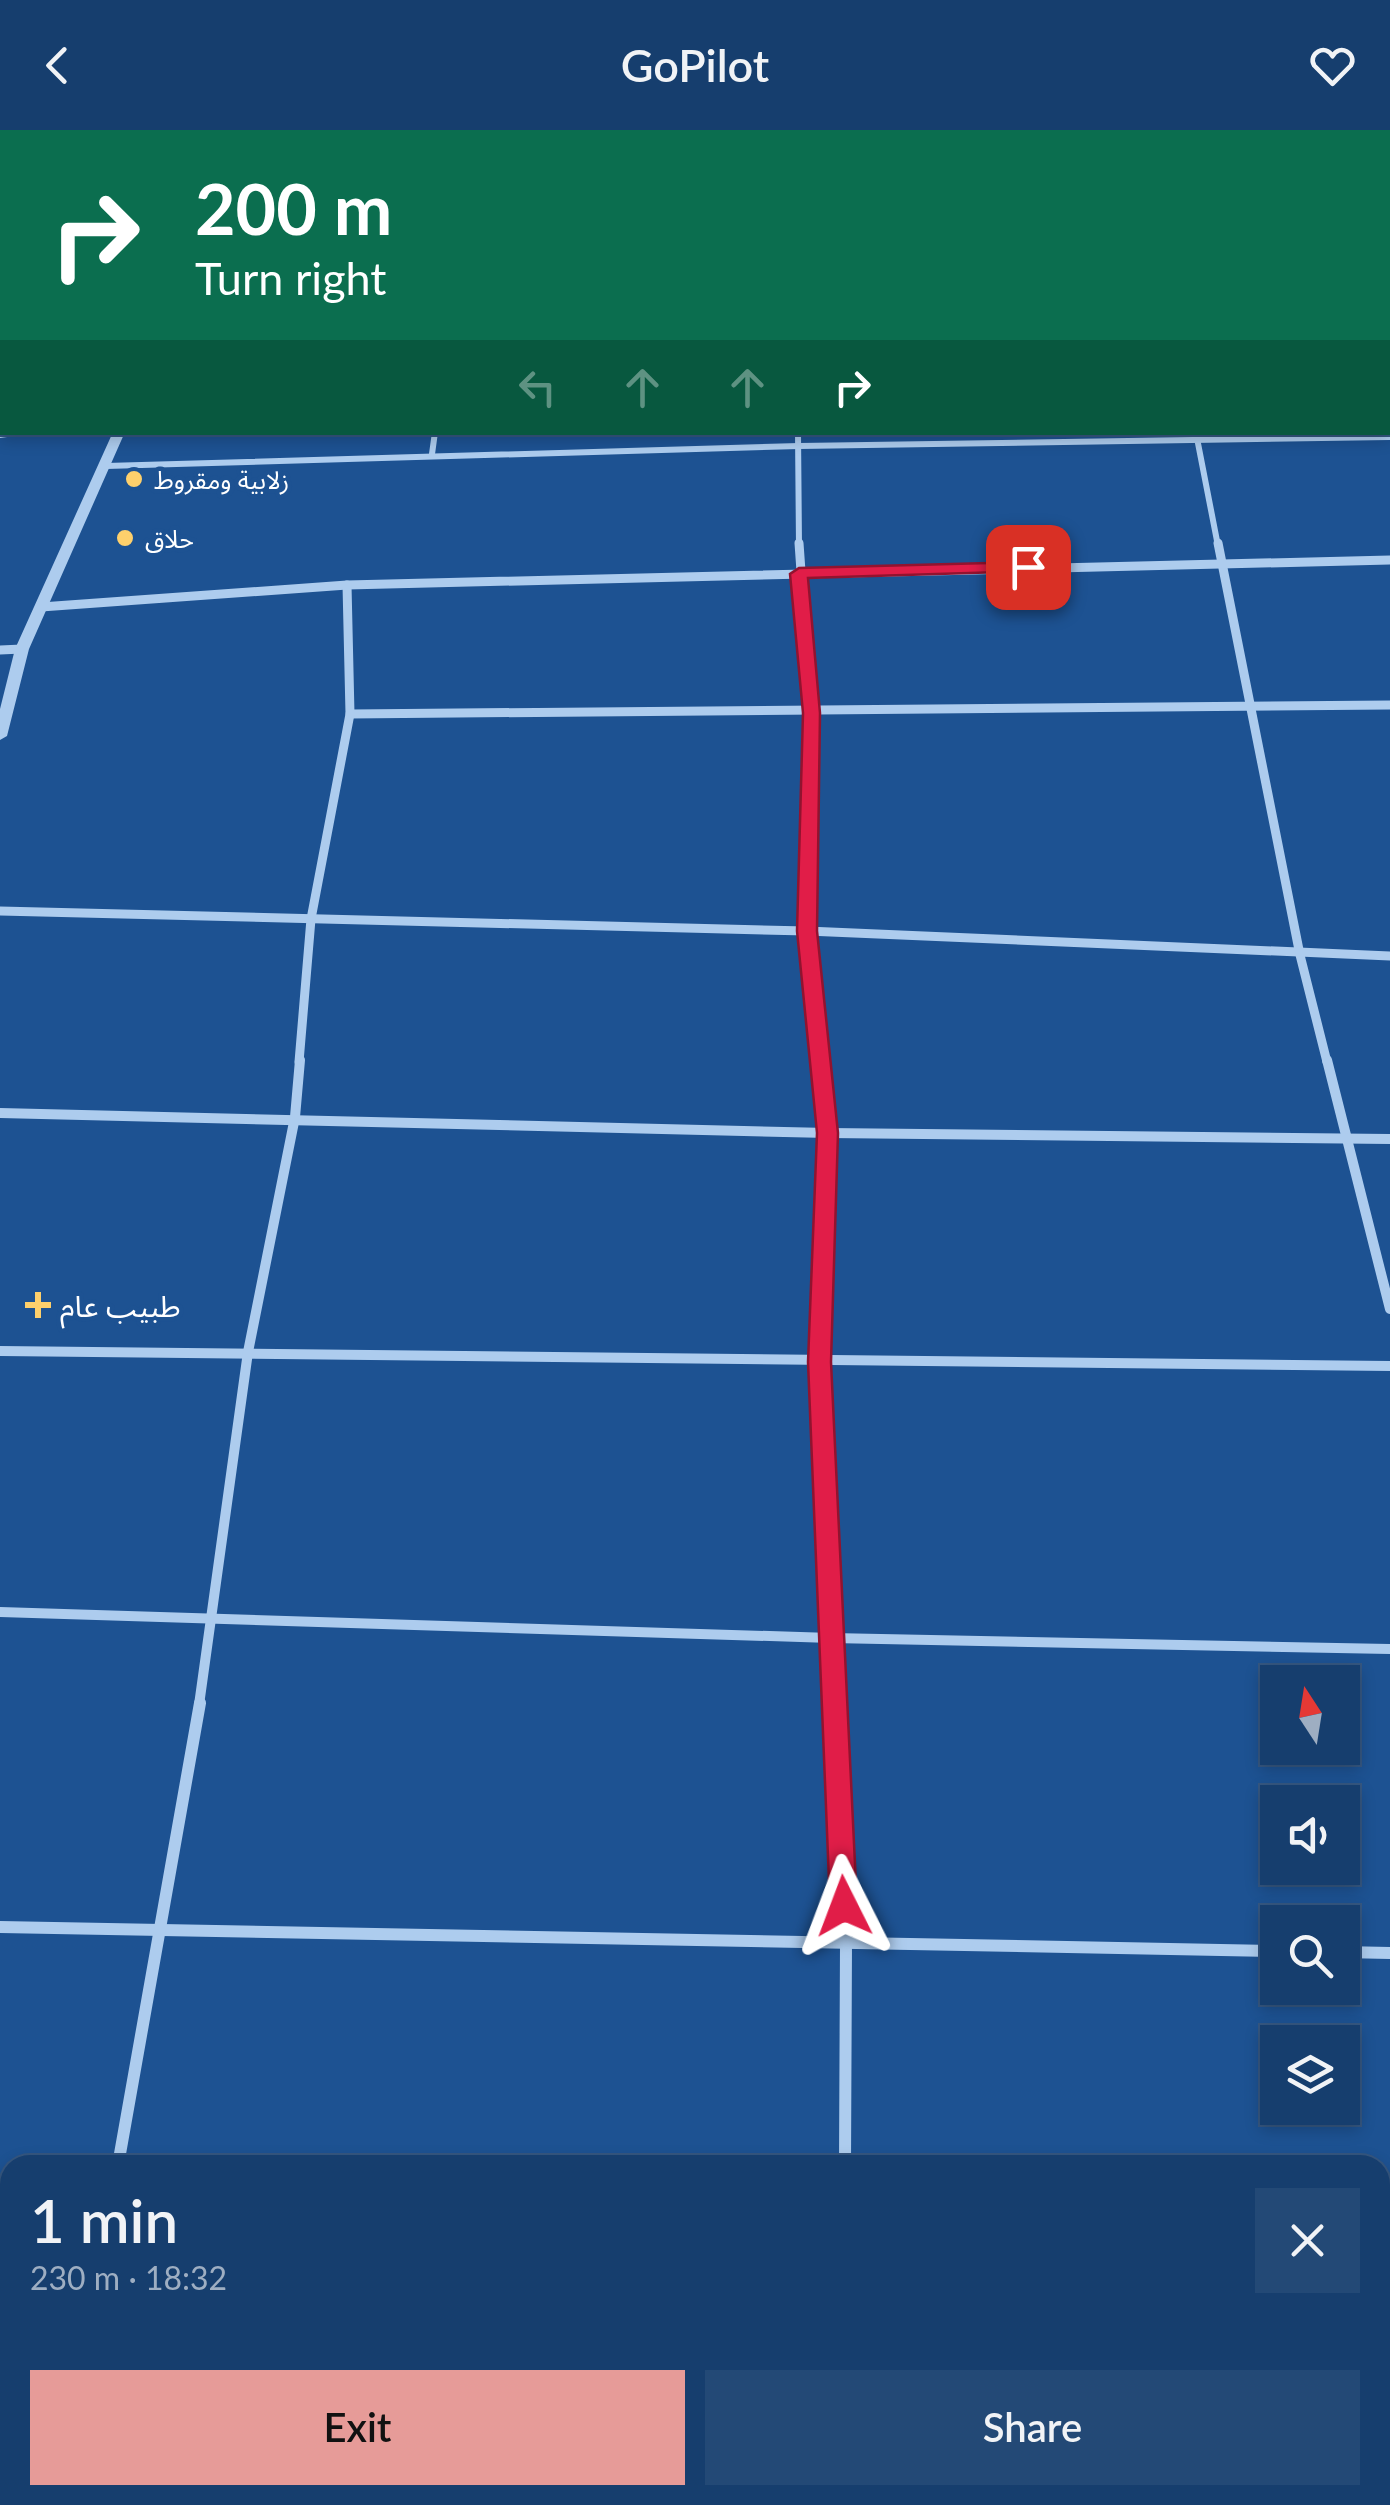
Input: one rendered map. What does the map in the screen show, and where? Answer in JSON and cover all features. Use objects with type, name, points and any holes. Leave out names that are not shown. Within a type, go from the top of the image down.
[{"type":"street","points":[[0,736],[22,649],[118,435]]},
{"type":"street","points":[[432,454],[435,435]]},
{"type":"street","points":[[798,435],[799,574],[812,713],[807,931],[828,1133],[820,1362],[846,1944],[845,2155]]},
{"type":"street","points":[[106,466],[1196,435],[1390,437]]},
{"type":"street","points":[[1196,435],[1218,562],[1254,704],[1300,955],[1390,1309]]},
{"type":"street","points":[[41,607],[347,585],[1390,560]]},
{"type":"street","points":[[120,2155],[215,1617],[248,1352],[296,1116],[310,919],[350,714],[347,585]]},
{"type":"street","points":[[0,650],[22,649]]},
{"type":"street","points":[[350,714],[812,713],[1254,704],[1390,706]]},
{"type":"street","points":[[0,911],[807,931],[1390,956]]},
{"type":"street","points":[[0,1113],[296,1116],[828,1133],[1390,1139]]},
{"type":"street","points":[[0,1351],[1390,1366]]},
{"type":"street","points":[[0,1612],[831,1638],[1390,1649]]},
{"type":"street","points":[[0,1927],[1260,1951]]},
{"type":"street","points":[[1360,1952],[1390,1953]]},
{"type":"place","name":"زلابية ومقروط","points":[[134,479]]},
{"type":"place","name":"حلاق","points":[[125,538]]},
{"type":"place","name":"طبيب عام","points":[[38,1305]]},
{"type":"route","points":[[844,1906],[820,1362],[828,1133],[807,931],[812,713],[799,574],[1028,567]]}]
